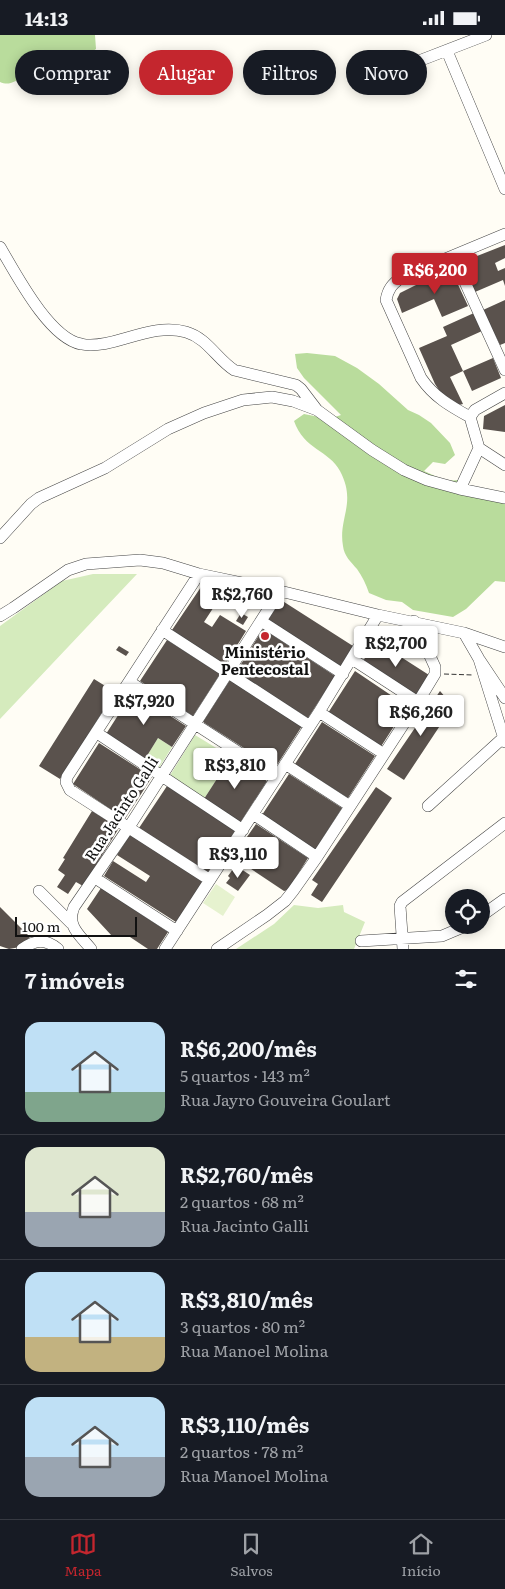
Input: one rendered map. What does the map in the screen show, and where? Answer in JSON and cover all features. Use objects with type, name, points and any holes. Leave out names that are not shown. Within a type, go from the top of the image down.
[{"type":"street","points":[[427,58],[486,35]]},
{"type":"street","points":[[447,51],[505,189]]},
{"type":"street","points":[[505,235],[402,277],[392,284],[386,301],[421,378],[428,388],[441,401],[470,417],[479,448],[505,465]]},
{"type":"street","points":[[0,247],[19,279],[45,316],[55,328],[71,341],[89,345],[120,340],[153,331],[166,330],[188,333],[199,338],[225,364],[234,370],[296,385],[317,410]]},
{"type":"street","points":[[453,256],[505,371]]},
{"type":"street","points":[[470,417],[475,410],[505,393]]},
{"type":"street","points":[[0,538],[31,504],[39,498],[105,468],[168,429],[204,413],[244,400],[272,397],[293,401],[317,410],[372,450],[404,470],[460,489],[505,498]]},
{"type":"street","points":[[460,489],[479,448]]},
{"type":"street","points":[[0,615],[68,570],[86,564],[140,560],[163,563],[198,574],[280,591],[378,615],[414,621],[464,633],[505,647]]},
{"type":"street","points":[[198,574],[67,777],[67,786],[70,790],[210,879]]},
{"type":"street","name":"Rua Jacinto Galli","points":[[71,921],[74,907],[129,827],[280,591]]},
{"type":"street","points":[[165,949],[319,712],[378,615]]},
{"type":"street","points":[[261,621],[343,674]]},
{"type":"street","points":[[217,949],[285,901],[318,857],[435,674],[435,667],[430,652],[414,621]]},
{"type":"street","points":[[162,630],[310,726]]},
{"type":"street","points":[[464,633],[505,698]]},
{"type":"street","points":[[352,659],[418,702]]},
{"type":"street","points":[[428,807],[504,740],[479,659]]},
{"type":"street","points":[[130,682],[277,777]]},
{"type":"street","points":[[319,712],[384,754]]},
{"type":"street","points":[[97,733],[243,830]]},
{"type":"street","points":[[285,765],[350,807]]},
{"type":"street","points":[[253,814],[318,857]]},
{"type":"street","points":[[402,944],[400,907],[402,902],[505,823]]},
{"type":"street","points":[[95,878],[176,931]]},
{"type":"street","points":[[39,891],[71,921],[91,949]]},
{"type":"street","points":[[490,910],[505,899]]},
{"type":"street","points":[[361,941],[402,944],[442,937],[448,934]]},
{"type":"street","points":[[22,949],[40,941],[48,941],[58,949]]},
{"type":"path","points":[[435,674],[483,676]]},
{"type":"green space","points":[[0,35],[95,35],[95,50],[15,50],[15,81],[5,84],[0,82]]},
{"type":"green space","points":[[307,353],[335,356],[357,368],[379,384],[408,410],[431,423],[450,443],[455,455],[445,464],[433,462],[424,471],[446,481],[458,480],[468,489],[505,501],[505,582],[495,581],[466,609],[453,617],[413,610],[402,602],[386,600],[369,593],[361,574],[348,559],[344,550],[342,536],[347,501],[345,482],[340,471],[330,458],[304,438],[298,431],[294,421],[304,414],[329,419],[341,415],[304,378],[297,368],[295,354]]},
{"type":"green space","points":[[93,574],[137,574],[0,719],[0,626],[62,581]]},
{"type":"green space","points":[[195,735],[231,757],[204,799],[169,777]]},
{"type":"green space","points":[[158,738],[172,747],[159,768],[145,759]]},
{"type":"green space","points":[[216,884],[235,897],[223,916],[203,903]]},
{"type":"green space","points":[[294,905],[318,908],[343,905],[344,912],[365,922],[354,949],[236,949],[274,924]]},
{"type":"building","points":[[505,245],[505,258],[495,263],[498,271],[505,268],[505,286],[503,280],[475,292],[466,272],[467,264],[472,258]]},
{"type":"building","points":[[442,272],[449,272],[454,276],[468,306],[442,317],[434,299],[402,313],[397,299],[400,293]]},
{"type":"building","points":[[505,300],[505,343],[500,345],[483,310]]},
{"type":"building","points":[[474,313],[482,331],[451,345],[463,371],[450,377],[463,404],[459,405],[441,393],[419,348],[447,336],[443,327]]},
{"type":"building","points":[[493,358],[501,378],[472,391],[463,371]]},
{"type":"building","points":[[505,405],[505,432],[483,429],[484,416]]},
{"type":"building","points":[[201,587],[219,599],[204,622],[212,627],[220,615],[246,631],[225,665],[172,630]]},
{"type":"building","points":[[281,600],[353,646],[340,667],[268,620]]},
{"type":"building","points":[[241,613],[248,617],[243,625],[236,621]]},
{"type":"building","points":[[263,629],[335,676],[308,718],[236,672]]},
{"type":"building","points":[[167,640],[220,674],[193,716],[140,681]]},
{"type":"building","points":[[376,641],[429,675],[415,696],[363,661]]},
{"type":"building","points":[[119,646],[129,652],[126,656],[116,650]]},
{"type":"building","points":[[355,671],[407,706],[380,748],[328,713]]},
{"type":"building","points":[[94,679],[115,692],[60,779],[39,766]]},
{"type":"building","points":[[230,680],[302,726],[275,768],[203,722]]},
{"type":"building","points":[[440,691],[453,706],[404,780],[387,769]]},
{"type":"building","points":[[133,692],[186,726],[172,747],[158,738],[145,759],[106,734]]},
{"type":"building","points":[[322,722],[375,756],[348,798],[295,764]]},
{"type":"building","points":[[99,743],[152,777],[125,819],[73,784]]},
{"type":"building","points":[[231,757],[267,781],[240,823],[204,799]]},
{"type":"building","points":[[289,774],[342,808],[315,850],[262,815]]},
{"type":"building","points":[[167,786],[235,831],[208,872],[139,828]]},
{"type":"building","points":[[376,787],[392,798],[322,902],[311,895],[318,884],[312,880]]},
{"type":"building","points":[[92,811],[119,828],[83,886],[76,882],[68,894],[57,887],[65,875],[58,870],[65,859],[63,858]]},
{"type":"building","points":[[256,824],[308,858],[288,890],[284,891],[233,857]]},
{"type":"building","points":[[130,835],[203,881],[176,922],[104,876],[113,861],[146,882],[150,876],[117,855]]},
{"type":"building","points":[[238,867],[250,875],[238,891],[226,883],[233,869],[236,870]]},
{"type":"building","points":[[101,888],[168,932],[157,949],[148,949],[130,937],[112,936],[87,909]]},
{"type":"building","points":[[0,907],[30,937],[20,947],[9,949],[0,946]]},
{"type":"place","name":"Ministério Pentecostal","points":[[265,636]]}]
